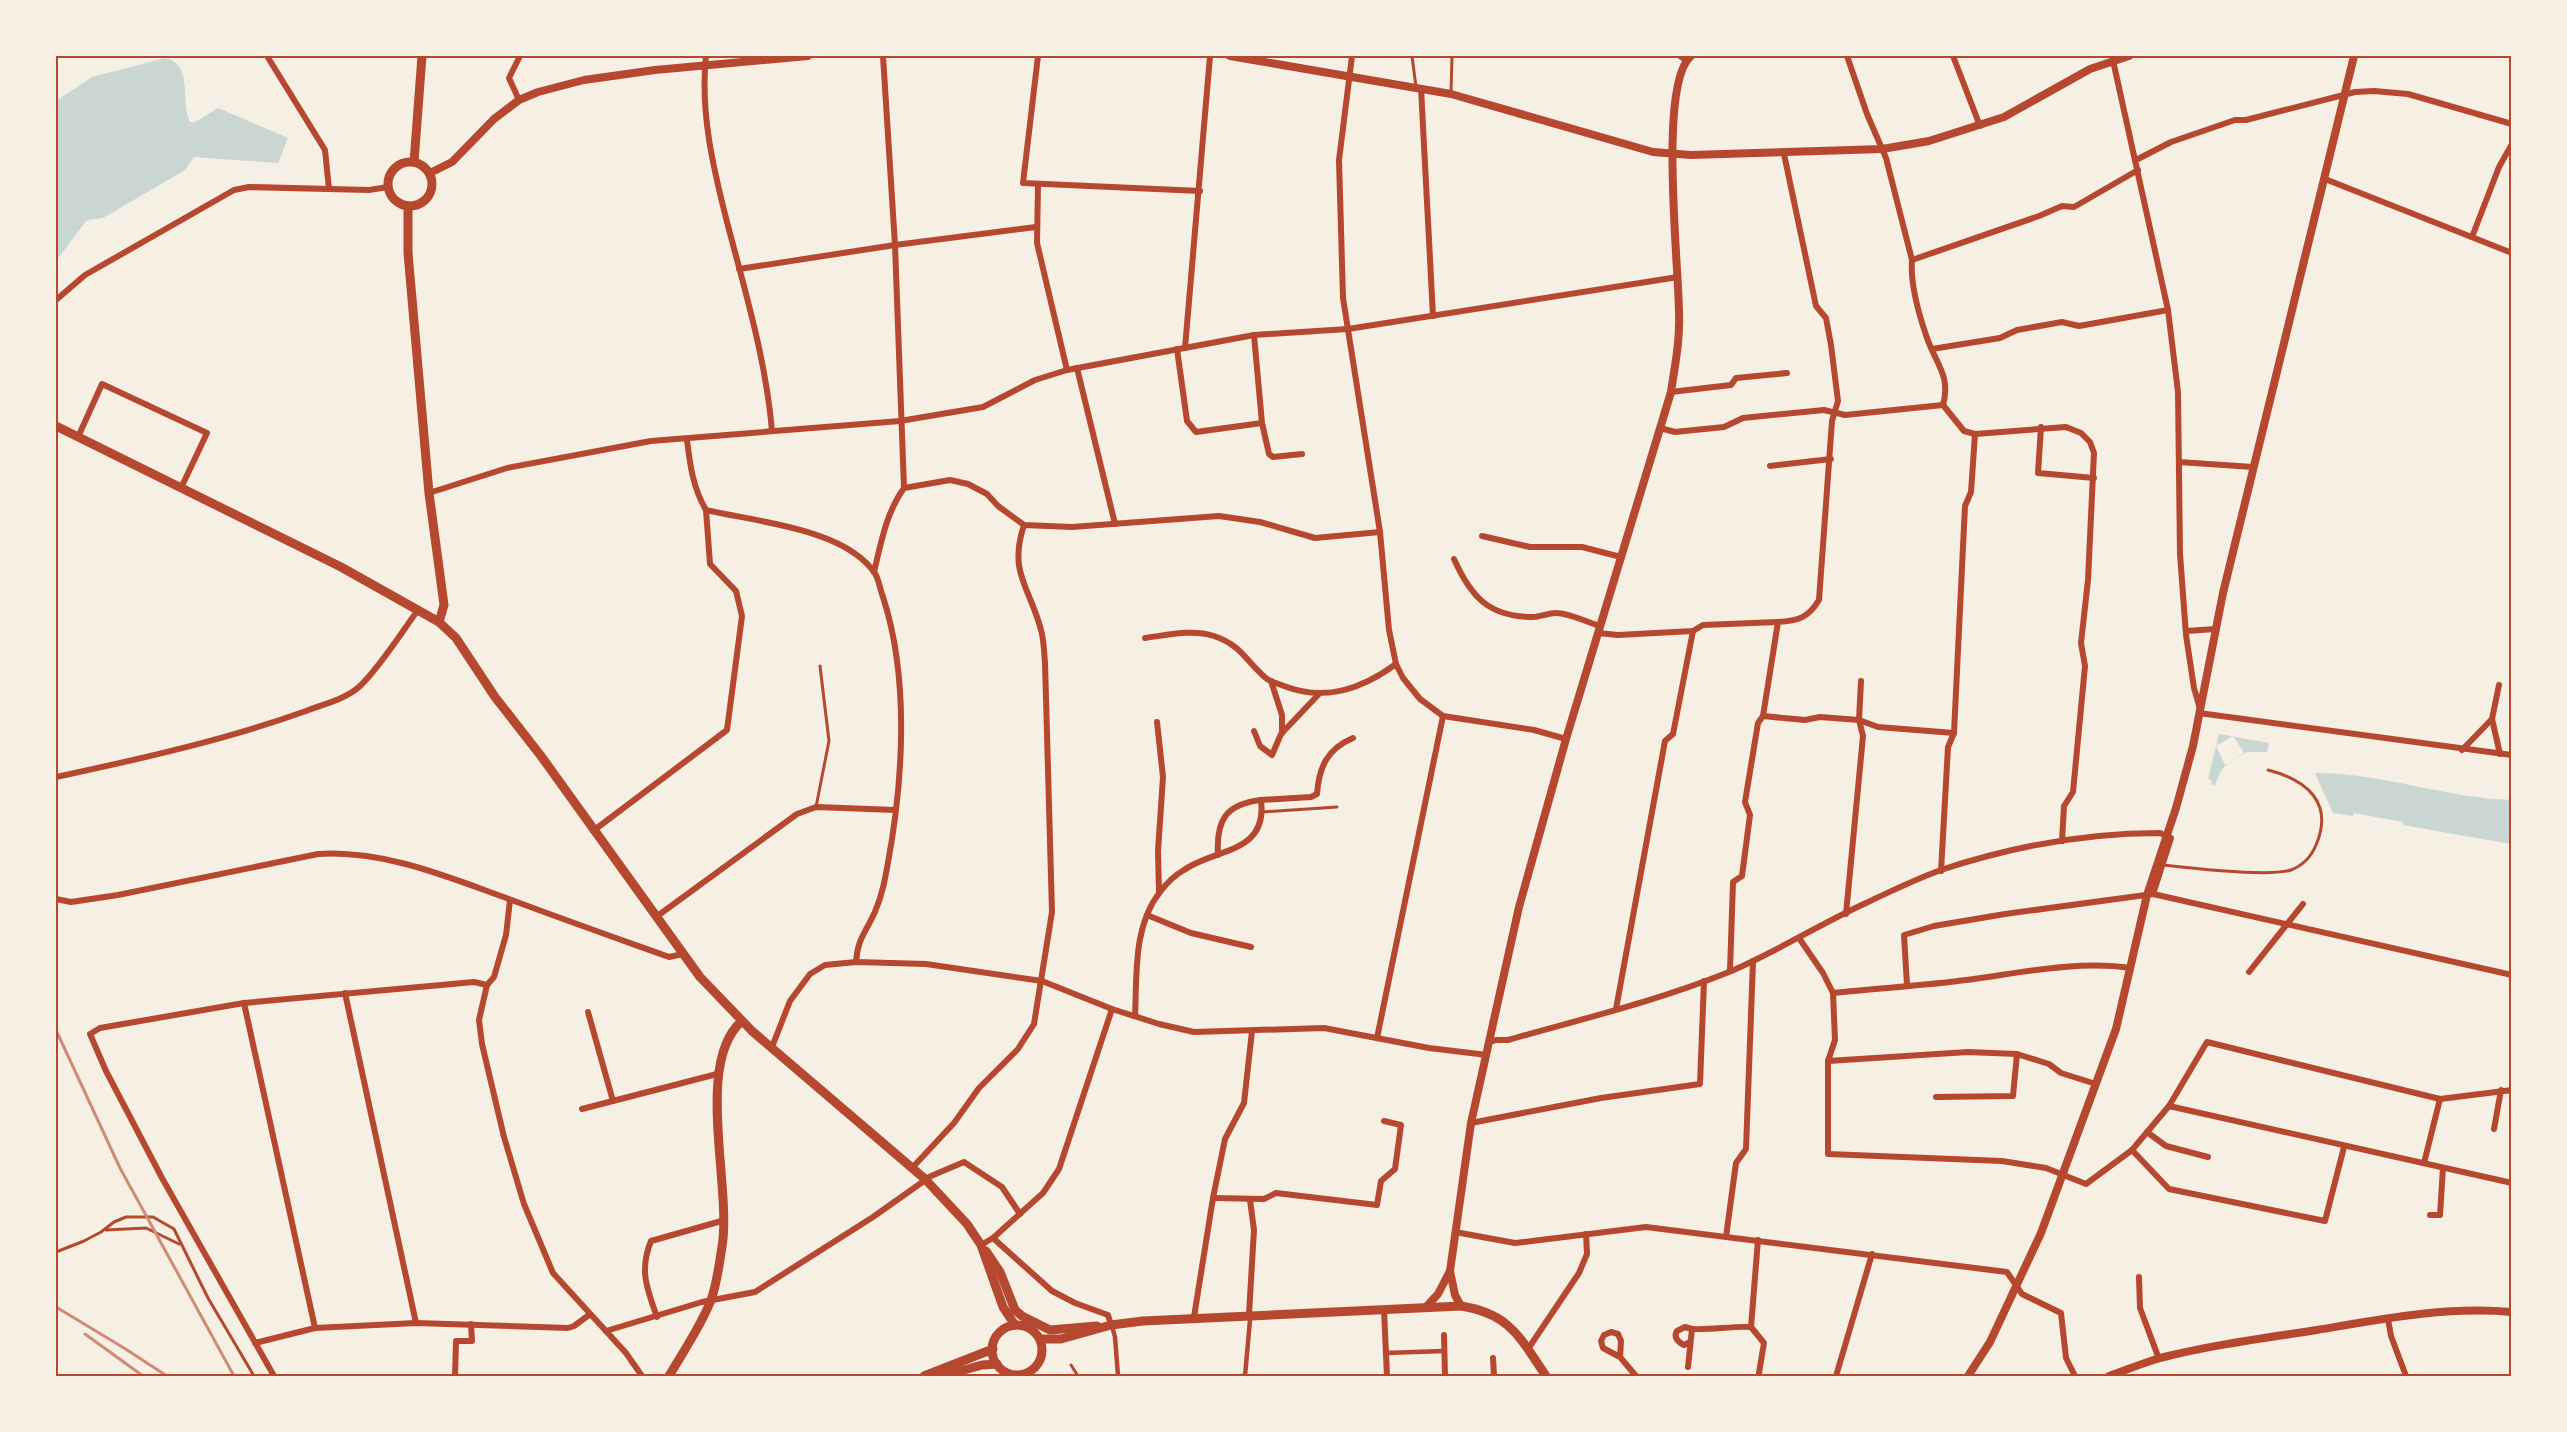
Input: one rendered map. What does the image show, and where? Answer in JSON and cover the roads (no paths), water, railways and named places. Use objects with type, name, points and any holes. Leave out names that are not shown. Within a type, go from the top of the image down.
[{"type":"main road","points":[[414,162],[422,56]]},
{"type":"main road","points":[[405,162],[423,165],[430,173],[433,186],[429,196],[418,205],[408,206],[395,200],[388,187],[390,175],[394,169],[405,162]]},
{"type":"main road","points":[[408,206],[408,253],[429,493],[444,604],[438,622]]},
{"type":"main road","points":[[56,426],[341,567],[438,622],[456,638],[495,697],[541,756],[593,832],[700,977],[742,1021],[925,1179],[953,1208],[995,1263],[1019,1315],[1053,1330],[1194,1317],[1384,1313],[1426,1307],[1461,1306],[1487,1310],[1498,1317],[1528,1349],[1546,1377]]},
{"type":"main road","points":[[669,1377],[711,1300],[725,1220],[716,1103],[717,1074],[733,1029],[742,1021]]},
{"type":"main road","points":[[981,1245],[1003,1307],[1015,1325]]},
{"type":"main road","points":[[1015,1325],[1029,1328],[1040,1339],[1042,1347],[1040,1361],[1033,1369],[1022,1375],[1009,1373],[997,1364],[993,1349],[999,1334],[1015,1325]]},
{"type":"main road","points":[[1040,1339],[1068,1338],[1112,1325]]},
{"type":"main road","points":[[924,1377],[993,1349]]},
{"type":"main road","points":[[942,1377],[981,1365],[997,1364]]},
{"type":"street","points":[[267,56],[325,150],[329,189]]},
{"type":"street","points":[[519,100],[509,78],[520,56]]},
{"type":"street","points":[[706,56],[705,100],[712,163],[769,390],[772,431]]},
{"type":"street","points":[[430,173],[452,162],[494,119],[519,100],[538,92],[584,80],[705,64],[808,56]]},
{"type":"street","points":[[874,572],[894,501],[904,488],[895,245],[883,56]]},
{"type":"street","points":[[1038,56],[1023,183],[1200,191]]},
{"type":"street","points":[[1185,348],[1210,56]]},
{"type":"street","points":[[1230,56],[1451,94],[1618,143],[1653,152],[1672,154],[1784,154],[1882,149],[1929,141],[1980,126],[2010,114],[2112,58],[2129,56]]},
{"type":"street","points":[[1352,56],[1339,160],[1343,298],[1380,532],[1389,630],[1396,664],[1403,678],[1420,699],[1443,716],[1534,730],[1566,739]]},
{"type":"street","points":[[1847,56],[1882,149],[1912,260],[1911,274],[1928,339],[1940,364],[1947,390],[1943,405]]},
{"type":"street","points":[[1953,56],[1980,126]]},
{"type":"street","points":[[1968,1377],[2019,1289],[2116,1029],[2150,895],[2185,779],[2253,467],[2354,56]]},
{"type":"street","points":[[1461,1306],[1455,1295],[1450,1270],[1471,1123],[1490,1042],[1501,980],[1566,739],[1671,392],[1679,345],[1672,118],[1676,86],[1686,57]]},
{"type":"street","points":[[2112,58],[2168,310],[2178,392],[2180,554],[2186,630],[2194,688],[2200,711]]},
{"type":"street","points":[[1418,87],[1433,316]]},
{"type":"street","points":[[2136,160],[2171,142],[2235,120],[2246,120],[2355,92],[2396,92],[2511,124]]},
{"type":"street","points":[[2472,237],[2499,167],[2511,144]]},
{"type":"street","points":[[1455,558],[1465,583],[1483,603],[1504,614],[1534,617],[1559,614],[1618,635],[1693,631],[1703,625],[1778,622],[1804,618],[1812,611],[1819,600],[1832,421],[1838,400],[1826,318],[1816,306],[1784,154]]},
{"type":"street","points":[[1912,260],[2062,206],[2073,207],[2138,170]]},
{"type":"street","points":[[2325,179],[2511,254]]},
{"type":"street","points":[[1038,185],[1037,243],[1067,370]]},
{"type":"street","points":[[56,300],[85,275],[234,190],[249,187],[369,190],[388,187]]},
{"type":"street","points":[[739,269],[895,245],[1036,227]]},
{"type":"street","points":[[429,493],[507,468],[651,441],[687,440],[900,421],[983,407],[1035,380],[1067,370],[1254,335],[1348,329],[1678,277]]},
{"type":"street","points":[[1932,349],[2000,338],[2016,330],[2062,322],[2079,326],[2168,310]]},
{"type":"street","points":[[1254,335],[1262,423],[1269,454],[1273,457],[1302,454]]},
{"type":"street","points":[[1177,350],[1187,421],[1196,432],[1262,423]]},
{"type":"street","points":[[1077,368],[1115,524]]},
{"type":"street","points":[[1671,392],[1731,385],[1736,378],[1787,373]]},
{"type":"street","points":[[78,437],[102,384],[207,433],[181,488]]},
{"type":"street","points":[[1660,428],[1675,432],[1724,427],[1743,418],[1824,410],[1845,415],[1943,405]]},
{"type":"street","points":[[1943,405],[1964,431],[1975,434],[2066,427],[2081,433],[2090,442],[2094,453],[2088,580],[2081,643],[2085,666],[2073,792],[2064,806],[2062,842]]},
{"type":"street","points":[[2041,428],[2038,473],[2094,478]]},
{"type":"street","points":[[1941,871],[1948,747],[1954,733],[1965,506],[1971,492],[1975,434]]},
{"type":"street","points":[[593,832],[727,730],[742,616],[736,591],[711,564],[706,510],[698,498],[691,472],[687,440]]},
{"type":"street","points":[[1770,466],[1831,459]]},
{"type":"street","points":[[2179,462],[2253,467]]},
{"type":"street","points":[[904,488],[950,480],[968,484],[987,494],[998,506],[1024,525],[1072,527],[1219,516],[1260,522],[1315,538],[1380,532]]},
{"type":"street","points":[[706,510],[808,533],[832,541],[855,554],[874,572],[888,612],[895,644],[899,689],[900,757],[896,810],[880,897],[857,945],[856,962]]},
{"type":"street","points":[[912,1168],[954,1123],[979,1088],[1018,1049],[1034,1024],[1042,981],[1052,912],[1045,663],[1042,631],[1021,581],[1018,562],[1018,543],[1024,525]]},
{"type":"street","points":[[1482,536],[1530,548],[1582,547],[1621,557]]},
{"type":"street","points":[[56,777],[243,732],[335,700],[359,687],[418,610]]},
{"type":"street","points":[[1730,971],[1733,882],[1742,876],[1750,815],[1744,802],[1758,723],[1763,716],[1778,622]]},
{"type":"street","points":[[2186,630],[2216,629]]},
{"type":"street","points":[[1616,1009],[1665,741],[1673,734],[1693,631]]},
{"type":"street","points":[[1145,638],[1187,632],[1212,635],[1234,645],[1271,681],[1299,692],[1318,695],[1364,683],[1396,664]]},
{"type":"street","points":[[1271,681],[1282,716],[1282,734]]},
{"type":"street","points":[[1846,914],[1863,736],[1859,720],[1861,681]]},
{"type":"street","points":[[2499,685],[2492,719],[2500,754]]},
{"type":"street","points":[[1254,731],[1260,746],[1272,755],[1282,734],[1318,695]]},
{"type":"street","points":[[2200,711],[2462,750],[2511,755]]},
{"type":"street","points":[[1377,1038],[1443,716]]},
{"type":"street","points":[[1763,716],[1805,720],[1820,717],[1859,720],[1878,727],[1954,733]]},
{"type":"street","points":[[2462,750],[2492,719]]},
{"type":"street","points":[[1157,722],[1163,777],[1158,851],[1160,893]]},
{"type":"street","points":[[1218,855],[1217,835],[1222,821],[1232,809],[1247,802],[1311,797],[1317,794],[1318,776],[1325,758],[1340,744],[1353,738]]},
{"type":"street","points":[[1135,1016],[1141,934],[1147,915],[1160,893],[1185,869],[1249,839],[1260,826],[1261,800]]},
{"type":"street","points":[[656,917],[798,814],[816,807],[896,810]]},
{"type":"street","points":[[1490,1042],[1508,1040],[1661,997],[1704,981],[1753,961],[1846,914],[1941,871],[2001,854],[2062,842],[2148,833],[2169,837]]},
{"type":"street","points":[[56,899],[71,902],[117,895],[318,854],[345,852],[369,855],[433,872],[669,957],[683,954]]},
{"type":"street","points":[[1907,986],[1904,934],[1934,926],[2005,914],[2150,895],[2511,975]]},
{"type":"street","points":[[510,900],[506,935],[494,976],[487,985],[479,1020],[504,1137],[524,1204],[553,1273],[626,1353],[642,1377]]},
{"type":"street","points":[[2249,972],[2303,904]]},
{"type":"street","points":[[1147,915],[1191,933],[1251,947]]},
{"type":"street","points":[[1799,938],[1823,973],[1833,993],[1834,1040],[1828,1061],[1828,1154],[1980,1159],[2046,1168],[2086,1184],[2132,1150],[2169,1106],[2207,1042],[2440,1099],[2511,1090]]},
{"type":"street","points":[[1726,1237],[1736,1163],[1746,1149],[1753,961]]},
{"type":"street","points":[[772,1047],[790,1001],[810,974],[825,965],[856,962],[926,964],[1042,981],[1112,1009],[1194,1032],[1324,1028],[1429,1048],[1487,1055]]},
{"type":"street","points":[[1833,993],[2102,964],[2131,968]]},
{"type":"street","points":[[1471,1123],[1601,1098],[1700,1084],[1704,981]]},
{"type":"street","points":[[274,1377],[135,1128],[90,1034],[100,1028],[244,1003],[474,982],[487,985]]},
{"type":"street","points":[[345,993],[416,1323]]},
{"type":"street","points":[[244,1003],[315,1328]]},
{"type":"street","points":[[981,1245],[993,1238],[1043,1193],[1061,1164],[1112,1009]]},
{"type":"street","points":[[588,1012],[613,1101]]},
{"type":"street","points":[[1194,1317],[1225,1139],[1244,1103],[1252,1030]]},
{"type":"street","points":[[1828,1061],[1968,1052],[2017,1054],[2049,1064],[2061,1072],[2096,1084]]},
{"type":"street","points":[[1936,1097],[2013,1096],[2017,1054]]},
{"type":"street","points":[[582,1109],[717,1074]]},
{"type":"street","points":[[2494,1129],[2501,1090]]},
{"type":"street","points":[[2424,1164],[2440,1099]]},
{"type":"street","points":[[2169,1106],[2511,1183]]},
{"type":"street","points":[[1213,1198],[1264,1199],[1276,1193],[1377,1205],[1381,1181],[1395,1169],[1401,1125],[1384,1121]]},
{"type":"street","points":[[2147,1132],[2166,1146],[2208,1157]]},
{"type":"street","points":[[2132,1150],[2169,1189],[2325,1221],[2344,1147]]},
{"type":"street","points":[[606,1331],[711,1300],[754,1292],[873,1217],[925,1179],[964,1162],[1002,1187],[1020,1214]]},
{"type":"street","points":[[2430,1215],[2439,1215],[2443,1168]]},
{"type":"street","points":[[1241,1377],[1245,1376],[1250,1317],[1254,1230],[1250,1200]]},
{"type":"street","points":[[657,1317],[646,1285],[644,1258],[651,1241],[725,1220]]},
{"type":"street","points":[[1455,1232],[1515,1243],[1646,1227],[2007,1272],[2019,1289],[2061,1313],[2066,1358],[2075,1377]]},
{"type":"street","points":[[1528,1349],[1579,1272],[1587,1254],[1586,1234]]},
{"type":"street","points":[[993,1238],[1052,1291],[1075,1303],[1108,1315],[1115,1337],[1118,1377]]},
{"type":"street","points":[[1758,1240],[1751,1327],[1764,1343],[1759,1373]]},
{"type":"street","points":[[1836,1377],[1872,1254]]},
{"type":"street","points":[[1426,1307],[1438,1294],[1450,1270]]},
{"type":"street","points":[[2139,1277],[2140,1308],[2159,1359]]},
{"type":"street","points":[[2109,1377],[2159,1359],[2207,1348],[2451,1311],[2511,1312]]},
{"type":"street","points":[[1384,1313],[1387,1377]]},
{"type":"street","points":[[255,1343],[315,1328],[416,1323],[568,1328],[589,1315]]},
{"type":"street","points":[[2388,1319],[2391,1336],[2406,1377]]},
{"type":"street","points":[[455,1377],[456,1341],[472,1341],[471,1324]]},
{"type":"street","points":[[1690,1342],[1684,1345],[1678,1342],[1676,1333],[1685,1327],[1719,1330],[1732,1326],[1751,1327]]},
{"type":"street","points":[[1688,1367],[1692,1329]]},
{"type":"street","points":[[1444,1335],[1445,1377]]},
{"type":"street","points":[[1386,1353],[1444,1351]]},
{"type":"street","points":[[1620,1357],[1636,1377]]},
{"type":"street","points":[[1493,1358],[1494,1377]]},
{"type":"lane","points":[[1412,56],[1418,87]]},
{"type":"lane","points":[[1451,94],[1452,56]]},
{"type":"lane","points":[[816,807],[829,741],[820,666]]},
{"type":"lane","points":[[2160,864],[2274,872],[2293,869],[2305,862],[2314,848],[2323,822],[2319,803],[2307,788],[2268,770]]},
{"type":"lane","points":[[1262,812],[1337,807]]},
{"type":"lane","points":[[56,1252],[70,1248],[126,1217],[153,1217],[174,1229],[179,1244],[254,1377]]},
{"type":"lane","points":[[104,1230],[146,1228],[179,1244]]},
{"type":"lane","points":[[1071,1365],[1078,1377]]},
{"type":"railway","points":[[56,1030],[120,1168],[234,1376]]},
{"type":"railway","points":[[56,1307],[167,1376]]},
{"type":"railway","points":[[85,1334],[143,1376]]}]
